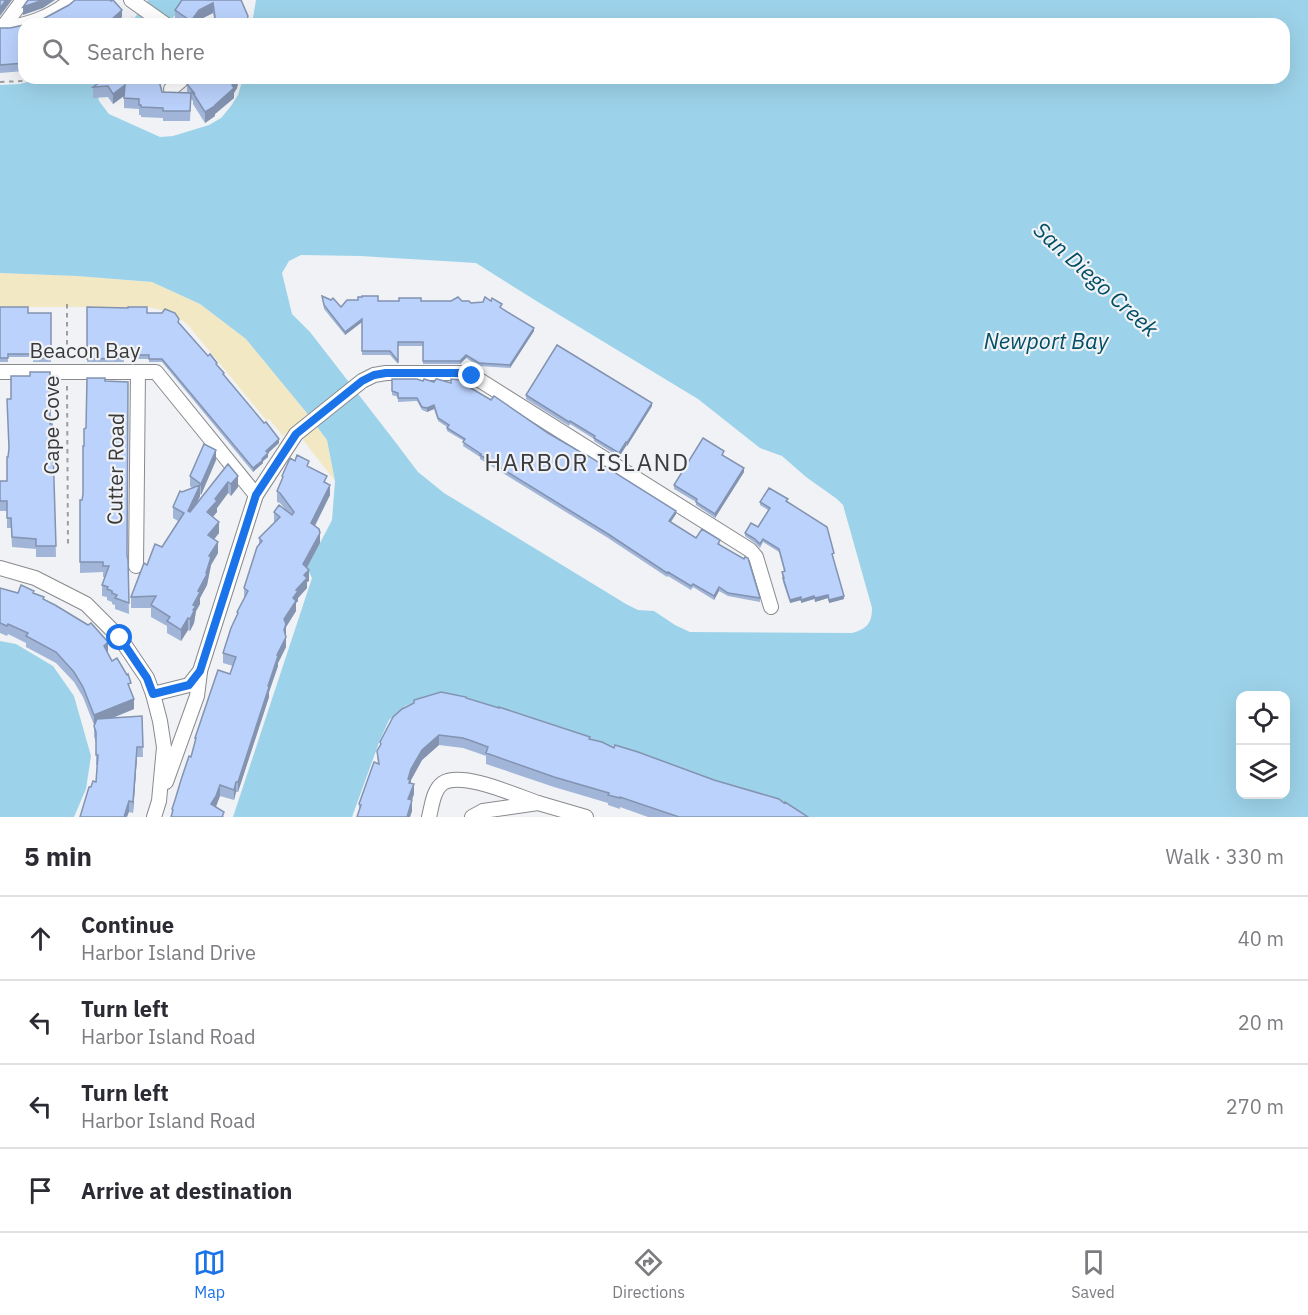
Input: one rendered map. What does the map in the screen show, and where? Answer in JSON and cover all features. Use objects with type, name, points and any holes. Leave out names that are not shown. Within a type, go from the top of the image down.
[{"type":"street","points":[[18,25],[2,27],[23,0]]},
{"type":"street","points":[[41,18],[52,14],[71,0]]},
{"type":"street","points":[[135,3],[156,18]]},
{"type":"street","points":[[171,88],[176,84]]},
{"type":"street","name":"Beacon Bay","points":[[0,372],[156,372],[256,495]]},
{"type":"street","name":"Cutter Road","points":[[136,566],[138,372]]},
{"type":"street","points":[[154,817],[197,696],[200,671],[256,495],[296,434],[362,381],[374,375],[460,373],[472,376],[750,550],[756,557],[771,607]]},
{"type":"street","points":[[0,568],[35,578],[86,604],[120,638],[147,678],[160,721],[164,747],[159,801]]},
{"type":"street","points":[[153,694],[189,685],[200,671]]},
{"type":"street","points":[[429,817],[434,795],[443,783],[457,779],[475,781],[586,817]]},
{"type":"street","points":[[472,817],[483,811],[538,803]]},
{"type":"path","points":[[0,82],[18,81]]},
{"type":"path","name":"Cape Cove","points":[[67,304],[68,545]]},
{"type":"sand","points":[[0,273],[152,282],[200,304],[246,339],[306,412],[327,440],[335,481],[293,427],[283,436],[269,419],[267,421],[188,325],[179,318],[148,307],[0,307]]},
{"type":"water","points":[[148,0],[188,0],[173,18],[134,18]]},
{"type":"water","name":"Newport Bay","points":[[256,0],[1308,0],[1308,817],[803,817],[423,699],[405,706],[389,720],[352,817],[233,817],[312,578],[307,568],[332,520],[335,481],[327,440],[246,339],[200,304],[152,282],[0,273],[0,85],[109,84],[98,96],[109,114],[160,137],[173,136],[209,125],[221,118],[231,106],[241,84],[1290,84],[1290,18],[253,18]],"holes":[[[301,255],[476,263],[698,399],[760,448],[782,456],[837,499],[843,505],[872,608],[868,625],[852,633],[690,632],[654,611],[638,610],[626,604],[444,493],[418,472],[310,332],[292,314],[282,273],[289,261]]]},
{"type":"water","points":[[0,641],[16,644],[53,666],[74,696],[91,756],[86,789],[74,817],[0,817]]},
{"type":"building","points":[[0,0],[6,0],[0,8]]},
{"type":"building","points":[[28,0],[43,0],[23,7]]},
{"type":"building","points":[[75,0],[113,0],[122,10],[113,18],[45,18]]},
{"type":"building","points":[[182,0],[241,0],[248,16],[248,18],[215,18],[213,3],[199,10],[193,18],[187,18],[175,10]]},
{"type":"building","points":[[18,26],[18,64],[0,65],[0,28]]},
{"type":"building","points":[[97,84],[160,84],[162,92],[191,93],[190,111],[163,111],[163,108],[141,107],[139,99],[124,98],[125,85],[113,94],[108,86],[93,87]]},
{"type":"building","points":[[187,84],[233,84],[234,88],[205,112],[193,93],[195,94]]},
{"type":"building","points":[[322,296],[331,300],[333,298],[341,307],[347,300],[358,300],[358,297],[362,296],[378,296],[378,301],[421,298],[421,301],[451,301],[458,297],[462,301],[471,303],[483,302],[485,297],[491,301],[492,298],[502,304],[500,307],[504,310],[534,328],[510,365],[479,363],[466,355],[460,361],[423,361],[423,342],[398,342],[398,361],[390,351],[362,351],[362,319],[345,332],[324,305]]},
{"type":"building","points":[[0,307],[28,307],[28,313],[51,313],[51,358],[33,358],[33,354],[8,354],[8,358],[0,358]]},
{"type":"building","points":[[87,307],[147,307],[147,313],[162,313],[165,309],[175,313],[179,319],[178,322],[208,356],[210,354],[223,374],[279,439],[266,451],[268,453],[263,460],[253,468],[162,359],[149,359],[149,355],[124,355],[124,358],[87,359]]},
{"type":"building","points":[[557,345],[652,403],[619,453],[526,395]]},
{"type":"building","points":[[30,372],[50,372],[56,546],[36,546],[36,539],[12,537],[11,518],[7,518],[7,501],[0,501],[0,481],[7,481],[9,448],[7,399],[11,399],[11,376],[30,376]]},
{"type":"building","points":[[87,378],[128,382],[129,603],[115,598],[117,595],[102,585],[109,566],[103,566],[103,562],[80,562],[80,500],[83,494]]},
{"type":"building","points":[[392,379],[423,381],[424,379],[434,382],[437,379],[451,383],[451,379],[469,381],[469,387],[491,400],[494,396],[548,433],[676,511],[669,521],[696,538],[702,529],[720,540],[718,544],[744,559],[748,558],[760,598],[728,593],[719,587],[714,596],[667,573],[480,455],[463,442],[465,439],[447,428],[449,425],[438,418],[434,405],[427,408],[422,407],[417,398],[398,398],[398,393],[392,391]]},
{"type":"building","points":[[703,438],[724,451],[722,455],[744,468],[715,514],[696,502],[697,499],[674,485]]},
{"type":"building","points":[[204,444],[216,450],[201,484],[190,476]]},
{"type":"building","points":[[297,455],[309,461],[307,466],[327,476],[324,482],[330,485],[311,523],[319,529],[320,533],[303,564],[309,570],[304,575],[307,578],[296,590],[298,591],[293,598],[296,601],[284,619],[286,637],[277,655],[238,782],[234,790],[220,785],[211,804],[224,812],[222,817],[171,817],[218,670],[230,674],[236,657],[223,653],[237,612],[248,591],[244,588],[257,547],[262,541],[259,538],[280,517],[274,512],[279,505],[292,515],[294,512],[277,491],[290,458],[295,461]]},
{"type":"building","points":[[228,464],[238,476],[231,484],[228,482],[215,499],[217,501],[207,512],[219,522],[208,535],[218,542],[209,556],[211,557],[207,574],[193,605],[196,606],[194,611],[181,630],[167,621],[170,617],[151,605],[156,596],[131,597],[144,563],[147,565],[155,544],[162,547],[184,513],[173,507],[180,491],[200,485],[188,511],[190,512]]},
{"type":"building","points":[[769,488],[827,527],[844,596],[829,600],[828,595],[790,600],[783,578],[782,572],[785,571],[779,549],[763,539],[760,544],[745,533],[751,523],[758,527],[770,508],[760,502]]},
{"type":"building","points":[[21,585],[88,625],[91,623],[108,642],[104,646],[112,661],[117,658],[128,674],[131,683],[128,684],[134,699],[94,715],[83,687],[74,672],[56,652],[26,636],[28,633],[0,623],[0,588],[18,593]]},
{"type":"building","points":[[441,692],[499,707],[590,737],[589,739],[614,748],[615,745],[638,752],[714,780],[779,799],[808,817],[679,817],[486,753],[488,747],[472,741],[439,735],[422,750],[411,769],[408,779],[409,783],[414,784],[408,799],[412,800],[407,817],[357,817],[361,805],[359,804],[374,762],[379,764],[377,751],[380,742],[393,717],[414,703],[414,700]]},
{"type":"building","points":[[142,716],[143,747],[137,747],[133,802],[129,801],[124,817],[80,817],[89,787],[93,781],[96,782],[98,755],[96,755],[94,726],[97,719]]},
{"type":"district","name":"HARBOR ISLAND","points":[[587,463]]},
{"type":"route","points":[[120,638],[147,678],[153,694],[189,685],[200,671],[256,495],[296,434],[362,381],[374,375],[460,373],[472,376]]},
{"type":"water label","name":"San Diego Creek","points":[[1096,279]]}]
